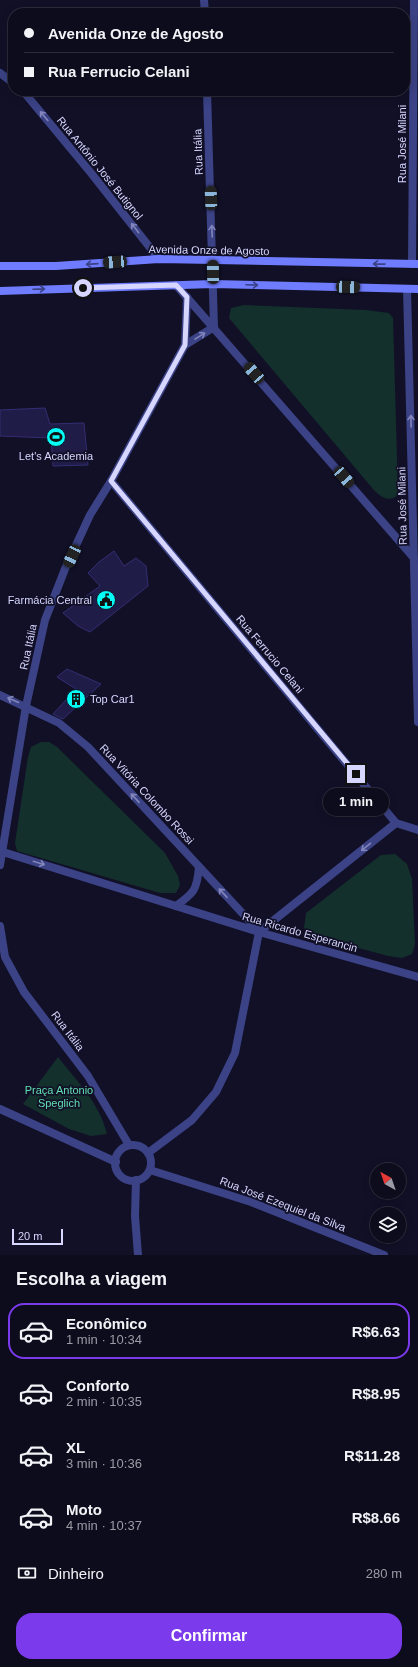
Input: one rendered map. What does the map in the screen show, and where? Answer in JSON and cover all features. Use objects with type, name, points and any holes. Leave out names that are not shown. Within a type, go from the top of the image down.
[{"type":"main road","name":"Avenida Onze de Agosto","points":[[0,266],[56,266],[159,259],[415,264]]},
{"type":"main road","points":[[0,291],[213,284],[418,289]]},
{"type":"street","name":"Rua José Milani","points":[[414,0],[415,264]]},
{"type":"street","points":[[0,73],[8,79]]},
{"type":"street","name":"Rua Antônio José Butignol","points":[[27,96],[91,173],[159,259]]},
{"type":"street","name":"Rua Itália","points":[[207,96],[214,327]]},
{"type":"street","points":[[176,285],[414,558]]},
{"type":"street","name":"Rua José Milani","points":[[407,289],[418,722]]},
{"type":"street","points":[[185,345],[187,297]]},
{"type":"street","points":[[185,345],[214,327]]},
{"type":"street","name":"Rua Itália","points":[[0,865],[1,851],[26,706],[45,620],[65,569],[90,515],[111,481],[185,345]]},
{"type":"street","name":"Rua Ferrucio Celani","points":[[111,481],[396,823]]},
{"type":"street","name":"Rua Vitória Colombo Rossi","points":[[0,695],[26,706],[59,723],[88,747],[259,932]]},
{"type":"street","points":[[148,1153],[192,1120],[216,1092],[236,1053],[259,932],[396,823],[418,830]]},
{"type":"street","name":"Rua Ricardo Esperancin","points":[[1,851],[259,932],[418,977]]},
{"type":"street","points":[[176,906],[189,897],[197,885],[199,867]]},
{"type":"street","name":"Rua Itália","points":[[0,926],[5,957],[24,992],[88,1076],[129,1145]]},
{"type":"street","points":[[0,1109],[116,1162]]},
{"type":"street","points":[[129,1145],[140,1146],[148,1153],[150,1158],[150,1170],[146,1175],[136,1180],[124,1178],[116,1168],[116,1162],[120,1151],[129,1145]]},
{"type":"street","name":"Rua José Ezequiel da Silva","points":[[150,1170],[251,1202],[384,1255]]},
{"type":"street","points":[[136,1180],[134,1216],[138,1255]]},
{"type":"green space","points":[[244,305],[366,310],[389,313],[393,318],[398,495],[388,499],[373,489],[229,318],[231,308]]},
{"type":"green space","points":[[41,742],[49,742],[57,747],[165,853],[178,876],[180,885],[176,893],[160,893],[17,851],[15,843],[28,757],[31,747]]},
{"type":"green space","points":[[395,854],[407,864],[412,879],[415,944],[412,954],[402,958],[388,956],[311,935],[304,928],[306,913],[381,855]]},
{"type":"green space","name":"Praça Antonio Speglich","points":[[58,1057],[87,1093],[104,1123],[107,1134],[91,1136],[69,1129],[23,1104]]},
{"type":"building","name":"Let's Academia","points":[[45,408],[50,424],[84,423],[88,465],[53,466],[51,438],[0,436],[0,410]]},
{"type":"building","name":"Farmácia Central","points":[[114,551],[124,566],[136,558],[146,566],[148,586],[90,632],[78,626],[63,613],[100,586],[88,573],[99,562]]},
{"type":"building","name":"Top Car1","points":[[67,669],[101,684],[63,719],[53,714],[76,689],[57,677]]},
{"type":"place","name":"Let's Academia","points":[[56,437]]},
{"type":"place","name":"Farmácia Central","points":[[106,600]]},
{"type":"place","name":"Top Car1","points":[[76,699]]},
{"type":"route","points":[[83,288],[176,285],[187,297],[185,345],[111,481],[356,774]]}]
